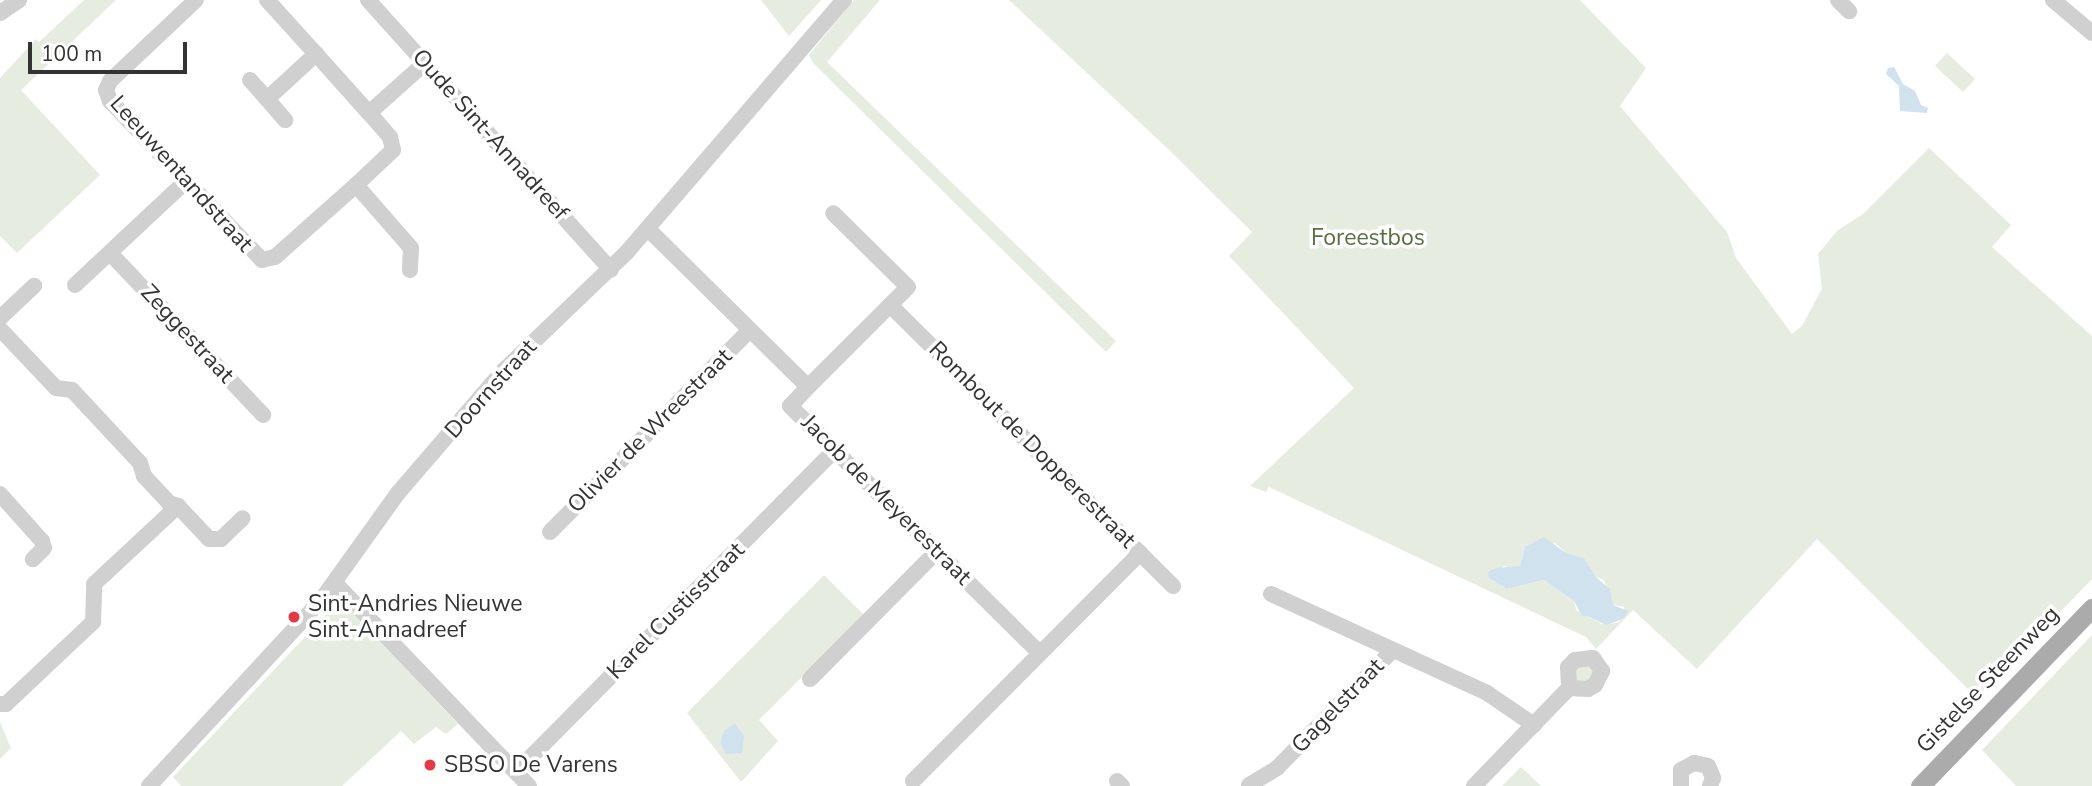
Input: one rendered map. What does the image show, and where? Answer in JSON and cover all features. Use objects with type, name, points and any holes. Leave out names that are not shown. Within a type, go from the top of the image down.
[{"type":"main road","name":"Gistelse Steenweg","points":[[1920,786],[2092,608]]},
{"type":"street","points":[[0,13],[19,0]]},
{"type":"street","name":"Leeuwentandstraat","points":[[196,0],[115,76],[106,90],[110,101],[258,257],[267,261],[275,257],[393,150],[390,136],[267,0]]},
{"type":"street","name":"Oude Sint-Annadreef","points":[[368,0],[611,270]]},
{"type":"street","name":"Doornstraat","points":[[149,786],[335,583],[393,499],[502,372],[611,270],[844,0]]},
{"type":"street","points":[[2053,0],[2092,33]]},
{"type":"street","points":[[267,99],[316,54]]},
{"type":"street","points":[[369,113],[425,63]]},
{"type":"street","points":[[250,80],[285,120]]},
{"type":"street","points":[[75,285],[186,181]]},
{"type":"street","points":[[356,185],[411,248],[410,270]]},
{"type":"street","points":[[808,387],[908,287],[834,213]]},
{"type":"street","name":"Jacob de Meyerestraat","points":[[648,229],[808,387],[790,406],[1040,653]]},
{"type":"street","name":"Zeggestraat","points":[[110,253],[263,415]]},
{"type":"street","points":[[0,318],[34,286]]},
{"type":"street","name":"Rombout de Dopperestraat","points":[[890,305],[1173,586]]},
{"type":"street","points":[[0,329],[56,388],[72,390],[141,463],[144,475],[169,503],[177,506],[209,539],[220,539],[243,518]]},
{"type":"street","name":"Olivier de Wreestraat","points":[[550,532],[750,330]]},
{"type":"street","name":"Karel Custisstraat","points":[[516,772],[835,450]]},
{"type":"street","points":[[0,494],[42,541],[44,548],[33,559]]},
{"type":"street","points":[[0,704],[6,704],[93,622],[94,584],[177,506]]},
{"type":"street","points":[[810,679],[937,551]]},
{"type":"street","points":[[913,781],[1140,553]]},
{"type":"street","points":[[335,583],[529,786]]},
{"type":"street","name":"Gagelstraat","points":[[1271,594],[1487,693],[1534,725]]},
{"type":"street","name":"Gagelstraat","points":[[1249,785],[1277,768],[1393,649]]},
{"type":"street","points":[[1474,786],[1570,688]]},
{"type":"street","points":[[1681,786],[1681,770],[1694,763],[1708,766],[1713,778],[1710,786]]},
{"type":"green space","points":[[84,0],[116,0],[21,90],[100,175],[17,253],[0,236],[0,78],[36,39],[39,42]]},
{"type":"green space","points":[[761,0],[821,0],[789,36]]},
{"type":"green space","points":[[854,0],[880,0],[827,62],[1116,341],[1106,352],[813,63],[809,55]]},
{"type":"green space","name":"Foreestbos","points":[[1009,0],[1580,0],[1646,68],[1620,106],[1727,232],[1736,258],[1792,334],[1802,326],[1822,289],[1818,254],[1837,231],[1863,214],[1929,148],[2011,225],[1992,247],[2092,336],[2092,579],[1977,698],[1817,539],[1697,669],[1633,610],[1596,649],[1586,637],[1269,487],[1266,492],[1250,486],[1354,388],[1229,256],[1252,232]],"holes":[[[1555,543],[1566,553],[1584,558],[1596,577],[1604,580],[1613,605],[1624,607],[1623,619],[1617,623],[1602,624],[1576,610],[1574,601],[1544,580],[1507,589],[1489,578],[1504,566],[1514,569],[1520,566],[1525,547]]]},
{"type":"green space","points":[[1947,53],[1975,79],[1963,92],[1935,66]]},
{"type":"green space","points":[[824,575],[864,615],[759,720],[778,741],[741,782],[687,713]]},
{"type":"green space","points":[[344,604],[458,724],[446,734],[436,727],[414,744],[401,731],[342,786],[181,786],[173,777],[335,605]]},
{"type":"green space","points":[[2092,635],[2092,786],[2016,786],[1982,750]]},
{"type":"green space","points":[[1575,666],[1595,666],[1592,683],[1575,680]]},
{"type":"green space","points":[[0,722],[11,748],[0,759]]},
{"type":"green space","points":[[1521,767],[1541,786],[1502,786]]},
{"type":"water","points":[[1894,67],[1903,84],[1915,91],[1921,105],[1928,108],[1927,113],[1900,111],[1899,86],[1886,74],[1888,68]]},
{"type":"water","points":[[1544,537],[1566,553],[1584,558],[1596,577],[1610,589],[1613,605],[1628,611],[1623,619],[1606,625],[1582,616],[1574,601],[1544,580],[1507,589],[1489,578],[1488,572],[1496,568],[1520,566],[1525,547]]},
{"type":"water","points":[[735,723],[744,736],[742,753],[726,754],[720,743],[724,731]]},
{"type":"place","name":"Sint-Andries Nieuwe Sint-Annadreef","points":[[294,617]]},
{"type":"place","name":"SBSO De Varens","points":[[430,765]]}]
